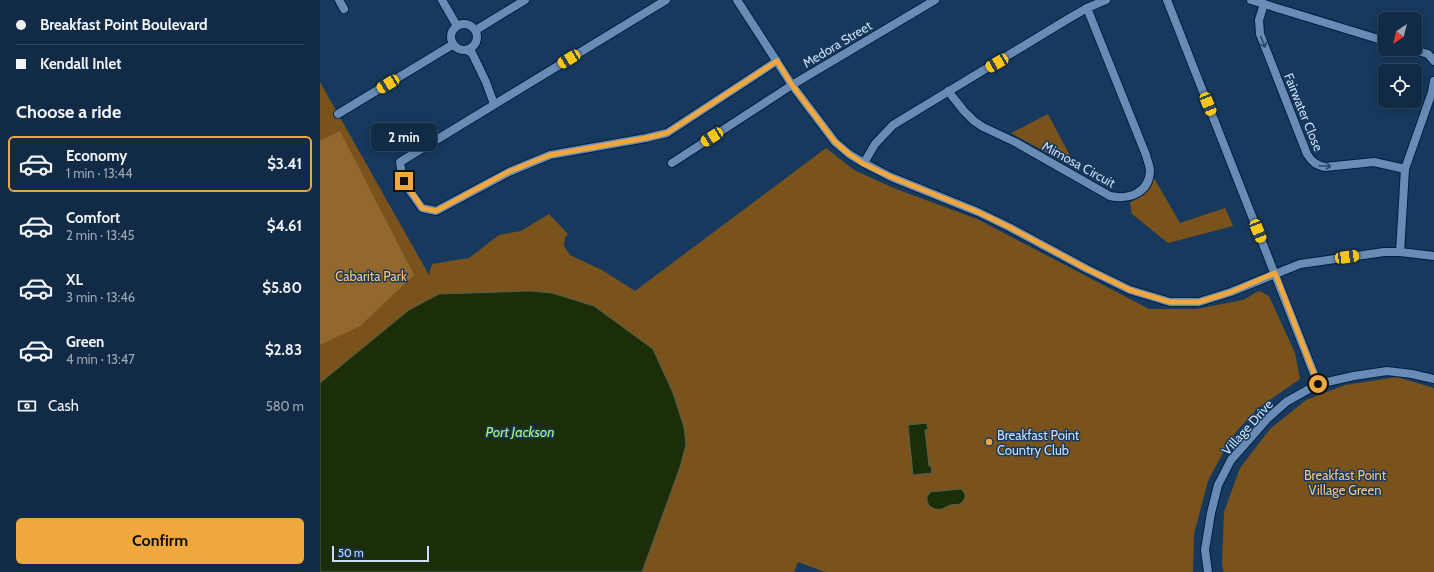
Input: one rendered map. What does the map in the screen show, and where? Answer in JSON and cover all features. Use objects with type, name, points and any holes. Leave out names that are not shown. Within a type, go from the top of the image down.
[{"type":"street","points":[[339,0],[344,9]]},
{"type":"street","points":[[442,0],[457,26]]},
{"type":"street","points":[[476,30],[525,0]]},
{"type":"street","points":[[666,0],[400,162],[404,181],[422,208],[436,211],[508,172],[550,155],[667,133],[777,61]]},
{"type":"street","points":[[737,0],[792,85],[835,142],[864,164],[891,177],[978,212],[1130,290],[1170,302],[1199,302],[1231,292],[1300,264],[1361,255],[1400,252],[1434,256]]},
{"type":"street","name":"Medora Street","points":[[672,163],[792,85],[935,0]]},
{"type":"street","points":[[864,164],[876,144],[893,125],[1088,8],[1106,0]]},
{"type":"street","points":[[1167,0],[1318,384]]},
{"type":"street","points":[[1251,0],[1378,39]]},
{"type":"street","name":"Fairwater Close","points":[[1264,4],[1259,20],[1260,34],[1307,154],[1312,161],[1325,167],[1374,162],[1405,168]]},
{"type":"street","name":"Mimosa Circuit","points":[[948,91],[964,111],[974,121],[983,127],[1020,144],[1110,196],[1121,198],[1131,197],[1140,191],[1146,184],[1150,170],[1146,155],[1088,8]]},
{"type":"street","points":[[466,24],[476,30],[478,38],[474,46],[466,50],[458,50],[452,45],[452,33],[457,26],[466,24]]},
{"type":"street","points":[[338,114],[452,45]]},
{"type":"street","points":[[466,50],[472,53],[486,82],[494,104]]},
{"type":"street","points":[[1422,52],[1428,54],[1434,61]]},
{"type":"street","points":[[1400,252],[1405,168],[1433,92],[1434,81]]},
{"type":"street","name":"Village Drive","points":[[1208,572],[1205,550],[1211,513],[1218,485],[1232,460],[1267,419],[1281,406],[1318,384],[1354,376],[1387,371],[1412,374],[1434,379]]},
{"type":"green space","points":[[320,82],[429,275],[432,264],[469,258],[499,235],[521,231],[549,214],[568,234],[565,238],[564,246],[570,255],[602,270],[635,291],[826,148],[854,170],[896,189],[977,219],[1149,309],[1196,309],[1243,300],[1259,291],[1269,296],[1295,353],[1300,379],[1258,408],[1236,432],[1226,447],[1208,481],[1194,534],[1193,572],[825,572],[798,562],[794,572],[642,572],[680,467],[466,294],[439,294],[409,310],[320,383]]},
{"type":"green space","points":[[1048,114],[1077,169],[1011,133]]},
{"type":"green space","name":"Cabarita Park","points":[[340,131],[414,275],[360,326],[320,345],[320,141]]},
{"type":"green space","points":[[1154,178],[1180,223],[1225,208],[1233,226],[1168,243],[1132,214],[1130,203],[1142,195]]},
{"type":"green space","name":"Breakfast Point Village Green","points":[[1397,377],[1434,388],[1434,572],[1224,572],[1222,565],[1224,512],[1240,468],[1270,429],[1306,400],[1345,385]]},
{"type":"water","name":"Port Jackson","points":[[530,291],[552,293],[594,306],[653,349],[673,393],[684,427],[686,445],[680,467],[642,572],[320,572],[320,383],[409,310],[439,294]]},
{"type":"water","points":[[927,423],[928,429],[925,430],[929,466],[931,466],[932,473],[913,475],[908,425]]},
{"type":"water","points":[[961,489],[965,496],[964,500],[960,504],[948,506],[942,509],[936,509],[931,507],[928,503],[927,497],[930,492]]},
{"type":"place","name":"Breakfast Point Country Club","points":[[989,442]]},
{"type":"route","points":[[404,181],[422,208],[436,211],[508,172],[550,155],[667,133],[777,61],[792,85],[835,142],[864,164],[891,177],[978,212],[1130,290],[1170,302],[1199,302],[1216,298],[1275,273],[1318,384]]}]
